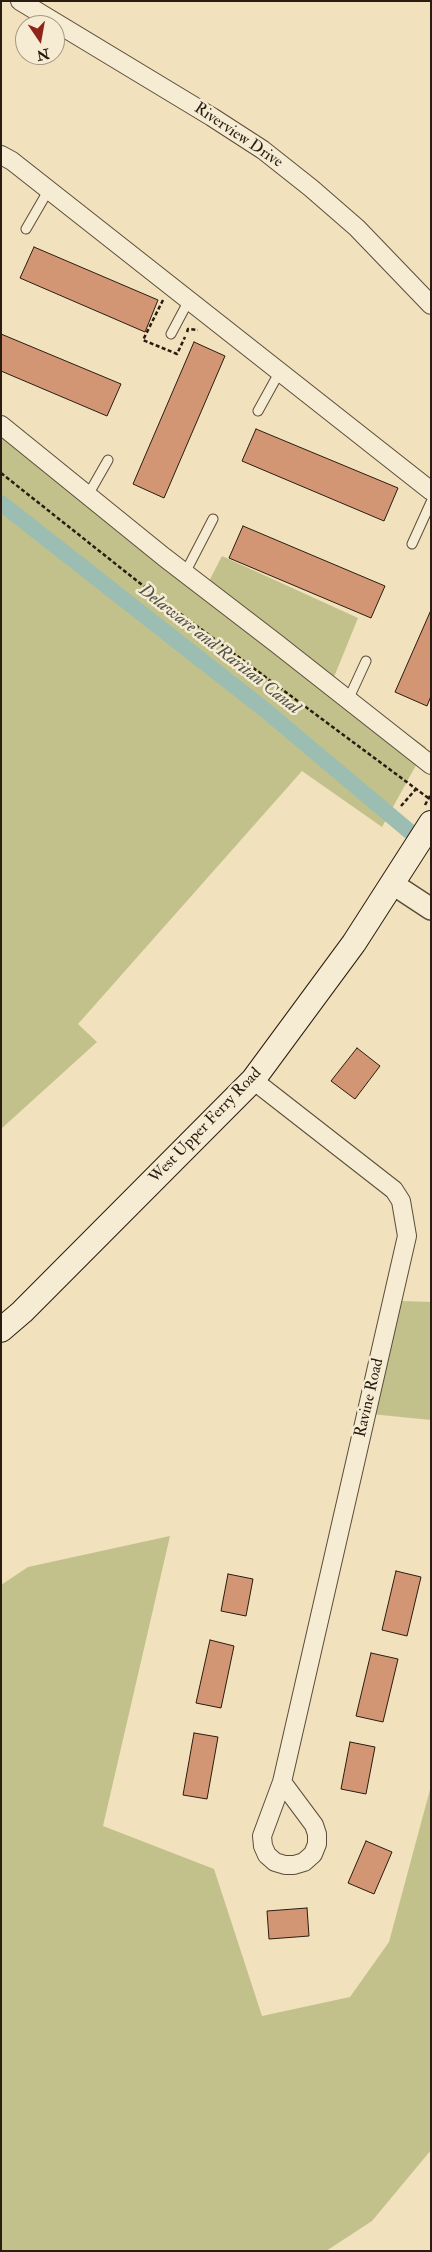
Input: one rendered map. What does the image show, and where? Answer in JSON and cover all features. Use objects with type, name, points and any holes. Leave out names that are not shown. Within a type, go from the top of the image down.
[{"type":"main road","name":"West Upper Ferry Road","points":[[1,1330],[22,1312],[253,1080],[354,943],[430,826]]},
{"type":"street","name":"Riverview Drive","points":[[20,1],[263,150],[357,228],[431,305]]},
{"type":"street","points":[[1,155],[431,490]]},
{"type":"street","points":[[1,426],[185,573],[431,765]]},
{"type":"street","points":[[393,884],[431,909]]},
{"type":"street","name":"Ravine Road","points":[[253,1080],[394,1190],[401,1201],[407,1236],[282,1782]]},
{"type":"lane","points":[[26,229],[48,191]]},
{"type":"lane","points":[[171,334],[188,302]]},
{"type":"lane","points":[[258,411],[279,373]]},
{"type":"lane","points":[[88,496],[108,460]]},
{"type":"lane","points":[[412,544],[431,502]]},
{"type":"lane","points":[[185,573],[213,519]]},
{"type":"lane","points":[[348,700],[366,661]]},
{"type":"path","points":[[1,473],[150,592],[431,800]]},
{"type":"path","points":[[401,806],[416,789]]},
{"type":"shaded area","points":[[1,421],[206,587],[222,556],[358,618],[332,682],[426,747],[382,827],[302,771],[78,1024],[97,1042],[1,1129]]},
{"type":"shaded area","points":[[402,1301],[431,1302],[431,1420],[371,1414]]},
{"type":"shaded area","points":[[170,1536],[103,1826],[214,1869],[262,2016],[350,1997],[389,1942],[431,1786],[431,2150],[372,2221],[326,2251],[1,2251],[1,1585],[28,1567]]},
{"type":"building","points":[[34,247],[158,300],[145,332],[20,278]]},
{"type":"building","points":[[1,334],[121,384],[107,416],[1,371]]},
{"type":"building","points":[[194,342],[225,356],[164,498],[133,484]]},
{"type":"building","points":[[256,429],[398,488],[384,521],[242,461]]},
{"type":"building","points":[[243,526],[385,586],[371,618],[229,558]]},
{"type":"building","points":[[431,610],[431,696],[427,706],[395,692]]},
{"type":"building","points":[[357,1048],[380,1066],[355,1099],[331,1081]]},
{"type":"building","points":[[396,1571],[421,1577],[407,1636],[382,1630]]},
{"type":"building","points":[[228,1574],[253,1579],[246,1616],[221,1611]]},
{"type":"building","points":[[210,1640],[234,1646],[221,1708],[196,1703]]},
{"type":"building","points":[[371,1653],[398,1659],[383,1722],[356,1716]]},
{"type":"building","points":[[194,1733],[218,1737],[207,1799],[183,1795]]},
{"type":"building","points":[[350,1742],[375,1747],[366,1794],[341,1789]]},
{"type":"building","points":[[366,1841],[392,1852],[374,1894],[348,1883]]},
{"type":"building","points":[[307,1908],[309,1936],[269,1939],[267,1911]]},
{"type":"waterway","name":"Delaware and Raritan Canal","points":[[1,503],[265,710],[409,831]]}]
